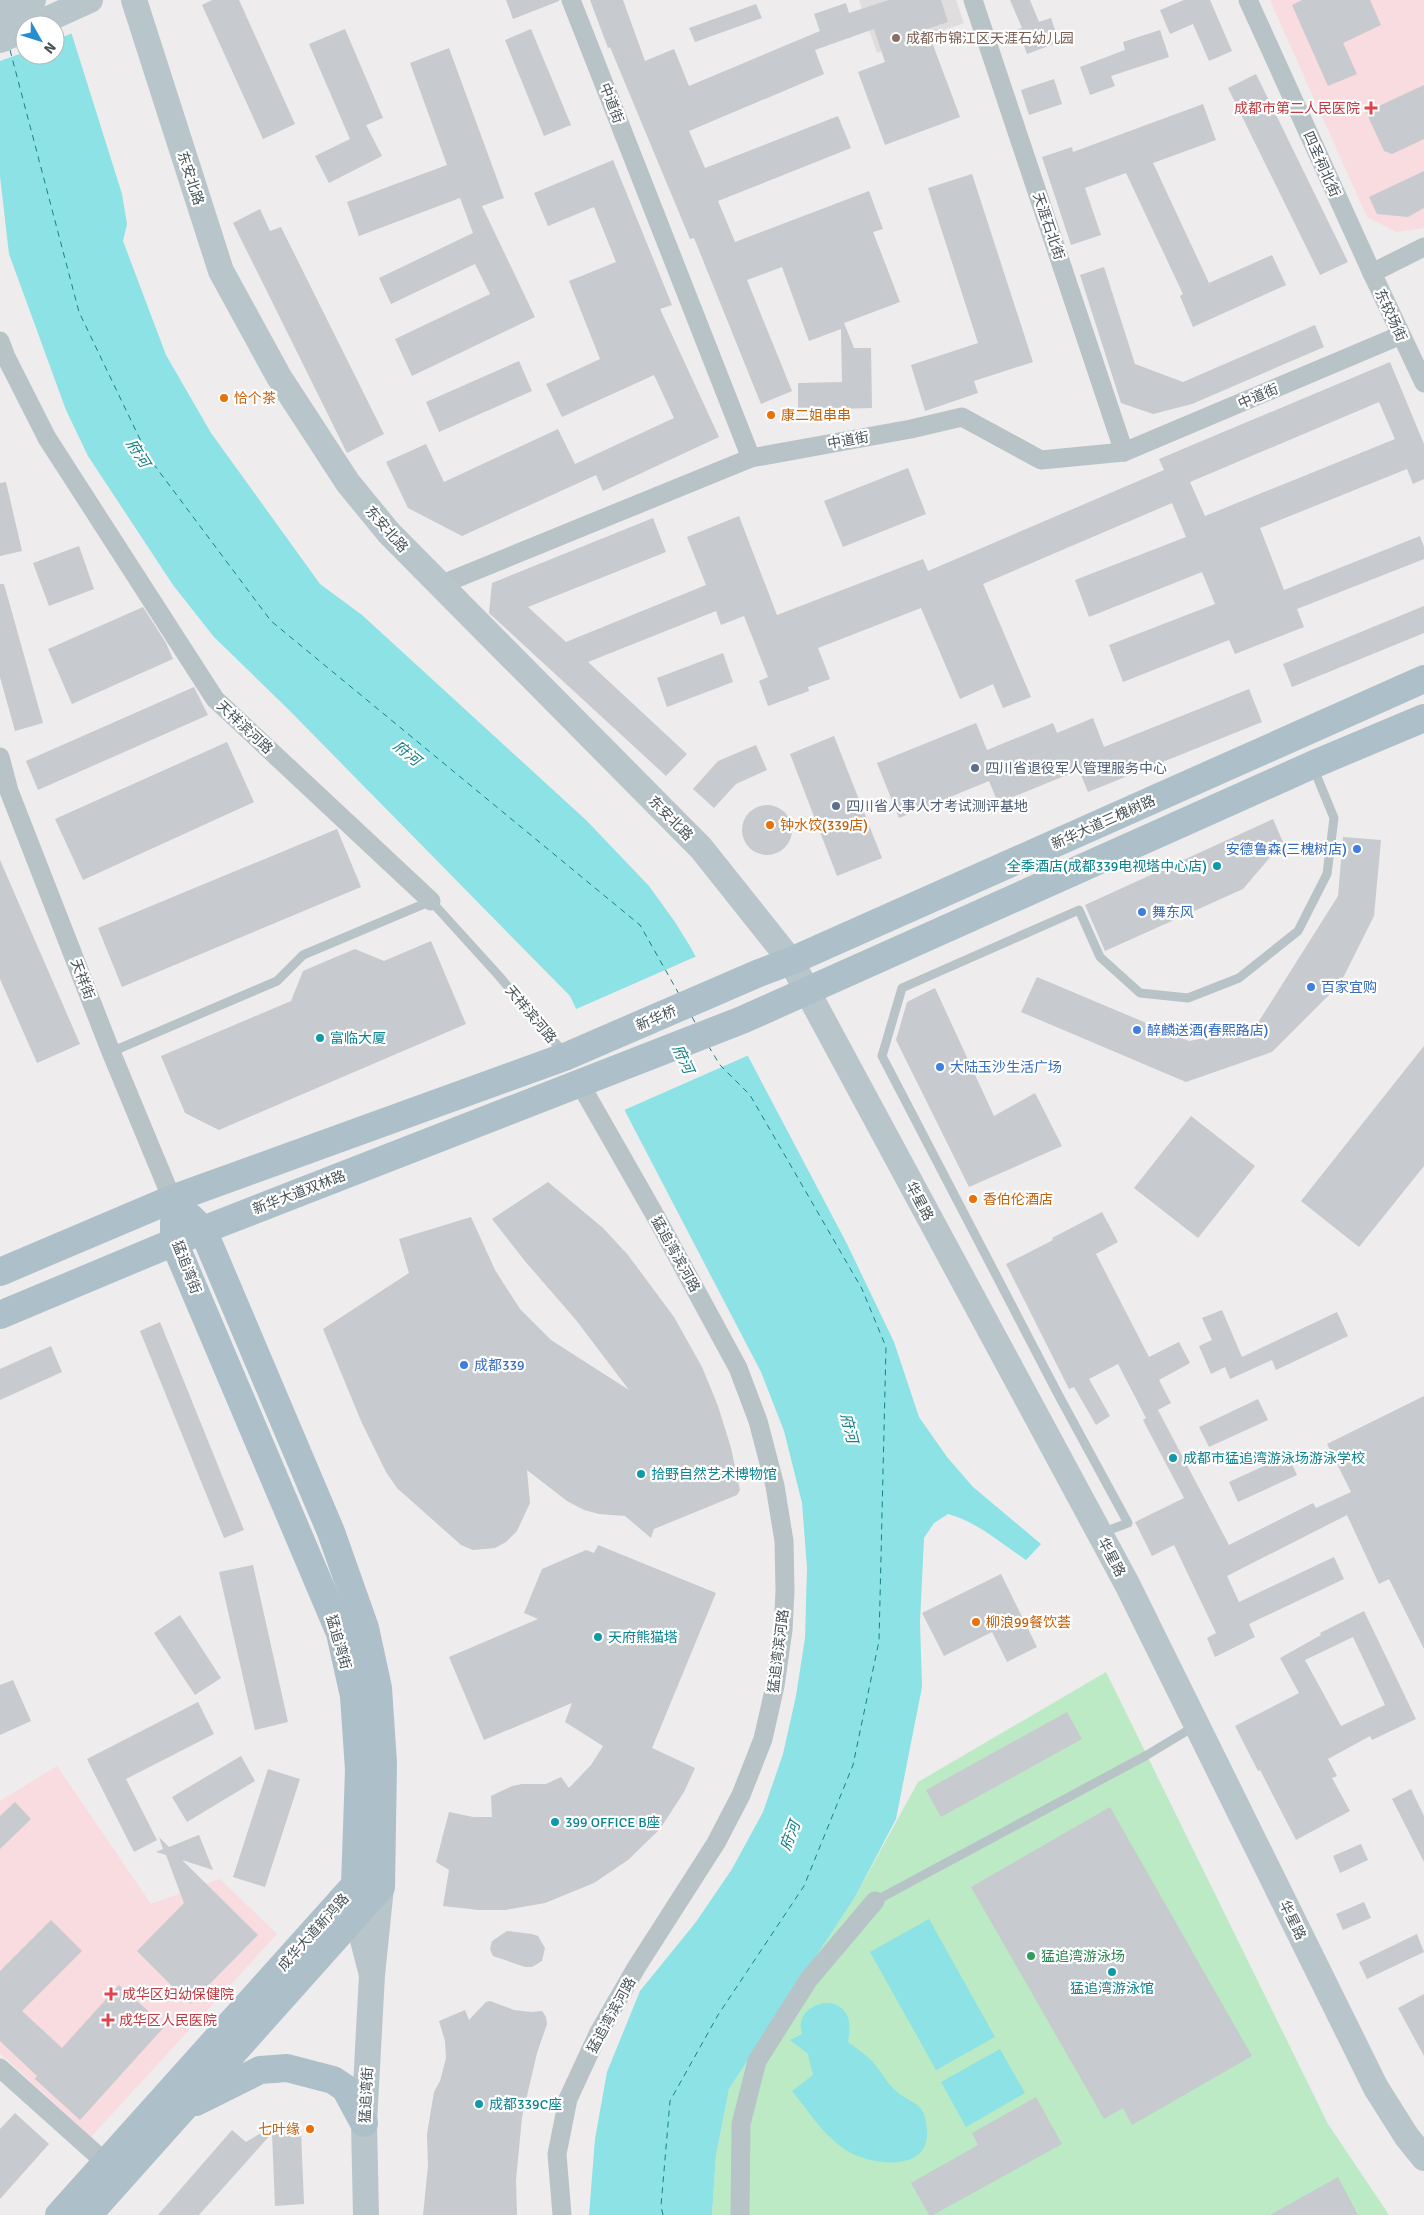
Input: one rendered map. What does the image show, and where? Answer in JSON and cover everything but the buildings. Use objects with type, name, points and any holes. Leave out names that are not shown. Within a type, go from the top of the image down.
[{"type":"main road","name":"新华大道三槐树路","points":[[728,988],[1424,679]]},
{"type":"main road","points":[[590,1079],[742,1020],[808,992],[1312,765],[1424,718]]},
{"type":"main road","name":"新华桥","points":[[575,1052],[728,988]]},
{"type":"main road","points":[[0,1272],[172,1199],[575,1052]]},
{"type":"main road","name":"新华大道双林路","points":[[0,1315],[203,1230],[590,1079]]},
{"type":"main road","name":"猛追湾街","points":[[172,1199],[203,1230],[331,1532],[365,1628],[378,1688],[383,1763],[368,1886]]},
{"type":"main road","name":"猛追湾街","points":[[172,1199],[174,1242],[340,1633],[354,1696],[368,1886]]},
{"type":"main road","name":"成华大道新鸿路","points":[[88,2215],[356,1913],[368,1886]]},
{"type":"main road","name":"成华大道新鸿路","points":[[60,2215],[106,2163],[368,1886]]},
{"type":"main road","points":[[183,2108],[260,2070],[287,2068],[333,2080],[345,2088],[364,2123]]},
{"type":"street","points":[[0,12],[33,0]]},
{"type":"street","name":"东安北路","points":[[134,0],[221,270],[279,377],[348,482],[388,533],[701,848],[791,961]]},
{"type":"street","name":"中道街","points":[[571,0],[751,458],[962,417],[1041,460],[1124,452],[1401,335]]},
{"type":"street","name":"天涯石北街","points":[[973,0],[1124,452]]},
{"type":"street","name":"四圣祠北街","points":[[1248,0],[1372,273]]},
{"type":"street","points":[[58,15],[81,5]]},
{"type":"street","points":[[0,40],[15,33]]},
{"type":"street","points":[[1372,273],[1424,247]]},
{"type":"street","name":"东较场街","points":[[1372,273],[1424,383]]},
{"type":"street","name":"天祥滨河路","points":[[0,341],[6,357],[47,438],[215,699],[431,901]]},
{"type":"street","points":[[440,585],[751,458]]},
{"type":"street","name":"天祥街","points":[[0,757],[4,793],[172,1199]]},
{"type":"street","name":"华星路","points":[[791,961],[1127,1584],[1376,2088],[1407,2137],[1424,2158]]},
{"type":"street","name":"猛追湾滨河路","points":[[562,2215],[557,2154],[568,2099],[599,2032],[636,1968],[716,1843],[741,1796],[763,1739],[775,1686],[783,1630],[784,1591],[784,1541],[774,1486],[758,1421],[738,1368],[656,1217],[590,1079]]},
{"type":"street","name":"猛追湾街","points":[[366,2215],[364,2123],[372,1975],[368,1886]]},
{"type":"street","points":[[740,2215],[741,2124],[757,2061],[809,1980],[875,1901]]},
{"type":"street","name":"猛追湾街","points":[[356,1913],[372,1975]]},
{"type":"street","points":[[0,2068],[106,2163]]},
{"type":"lane","points":[[1100,1533],[1128,1523],[1059,1396],[882,1056],[902,988],[1079,910],[1100,957],[1140,993],[1188,998],[1239,978],[1298,930],[1327,874],[1334,818],[1312,765]]},
{"type":"lane","name":"天祥滨河路","points":[[431,901],[499,976],[575,1052]]},
{"type":"lane","points":[[111,1052],[277,981],[303,955],[431,901]]},
{"type":"lane","points":[[875,1901],[1147,1755],[1196,1725]]},
{"type":"shaded area","name":"成都市锦江区天涯石幼儿园","points":[[859,0],[956,0],[964,23],[877,53]]},
{"type":"shaded area","name":"成都市第二人民医院","points":[[1270,0],[1424,0],[1424,228],[1397,232],[1367,217]]},
{"type":"shaded area","name":"成华区妇幼保健院","points":[[57,1766],[151,1904],[220,1879],[277,1934],[91,2137],[0,2053],[0,1801]]},
{"type":"green space","name":"猛追湾游泳场","points":[[1106,1672],[1328,2124],[1389,2215],[712,2215],[716,2155],[729,2089],[855,1897],[918,1782]]},
{"type":"water","name":"府河","points":[[0,0],[61,0],[122,194],[127,224],[123,241],[166,355],[211,433],[320,584],[362,615],[587,821],[649,886],[691,948],[847,1244],[894,1342],[919,1417],[947,1457],[973,1487],[1041,1544],[1026,1560],[969,1522],[948,1514],[934,1523],[924,1538],[920,1622],[922,1687],[896,1819],[855,1897],[729,2089],[716,2155],[712,2215],[589,2215],[595,2139],[607,2072],[640,1991],[696,1922],[732,1869],[763,1812],[783,1754],[796,1696],[805,1638],[807,1568],[802,1503],[784,1431],[761,1372],[626,1113],[570,996],[288,709],[214,637],[173,585],[88,456],[66,410],[9,254],[0,176]]},
{"type":"water","points":[[929,1919],[995,2037],[936,2070],[870,1952]]},
{"type":"water","points":[[831,2003],[843,2009],[846,2013],[849,2023],[848,2042],[872,2061],[896,2091],[923,2111],[927,2130],[926,2144],[920,2153],[911,2159],[900,2162],[875,2161],[853,2154],[827,2134],[792,2091],[813,2075],[808,2054],[790,2040],[802,2034],[801,2021],[812,2007]]},
{"type":"water","points":[[1000,2049],[1025,2093],[966,2127],[941,2082]]},
{"type":"pier","points":[[0,0],[63,0],[73,33],[65,36],[65,15],[15,15],[15,56],[0,61]]},
{"type":"pier","points":[[697,956],[749,1055],[622,1111],[574,1010]]},
{"type":"ferry route","points":[[10,50],[79,312],[149,458],[271,621],[640,925],[679,994]]},
{"type":"ferry route","points":[[692,1017],[696,1024]]},
{"type":"ferry route","points":[[663,2215],[661,2206],[670,2101],[718,2015],[804,1886],[853,1765],[879,1641],[886,1347],[862,1289],[750,1095],[720,1065],[709,1047]]},
{"type":"place","name":"成都市锦江区天涯石幼儿园","points":[[896,38]]},
{"type":"place","name":"成都市第二人民医院","points":[[1371,108]]},
{"type":"place","name":"恰个茶","points":[[224,398]]},
{"type":"place","name":"康二姐串串","points":[[771,415]]},
{"type":"place","name":"四川省退役军人管理服务中心","points":[[975,768]]},
{"type":"place","name":"四川省人事人才考试测评基地","points":[[836,806]]},
{"type":"place","name":"钟水饺(339店)","points":[[770,825]]},
{"type":"place","name":"安德鲁森(三槐树店)","points":[[1357,849]]},
{"type":"place","name":"全季酒店(成都339电视塔中心店)","points":[[1217,866]]},
{"type":"place","name":"舞东风","points":[[1142,912]]},
{"type":"place","name":"百家宜购","points":[[1311,987]]},
{"type":"place","name":"醉麟送酒(春熙路店)","points":[[1137,1030]]},
{"type":"place","name":"富临大厦","points":[[320,1038]]},
{"type":"place","name":"大陆玉沙生活广场","points":[[940,1067]]},
{"type":"place","name":"香伯伦酒店","points":[[973,1199]]},
{"type":"place","name":"成都339","points":[[464,1365]]},
{"type":"place","name":"成都市猛追湾游泳场游泳学校","points":[[1173,1458]]},
{"type":"place","name":"拾野自然艺术博物馆","points":[[641,1474]]},
{"type":"place","name":"柳浪99餐饮荟","points":[[976,1622]]},
{"type":"place","name":"天府熊猫塔","points":[[598,1637]]},
{"type":"place","name":"399 OFFICE B座","points":[[555,1822]]},
{"type":"place","name":"猛追湾游泳场","points":[[1031,1956]]},
{"type":"place","name":"猛追湾游泳馆","points":[[1112,1972]]},
{"type":"place","name":"成华区妇幼保健院","points":[[111,1994]]},
{"type":"place","name":"成华区人民医院","points":[[108,2020]]},
{"type":"place","name":"成都339C座","points":[[479,2104]]},
{"type":"place","name":"七叶缘","points":[[310,2129]]}]
